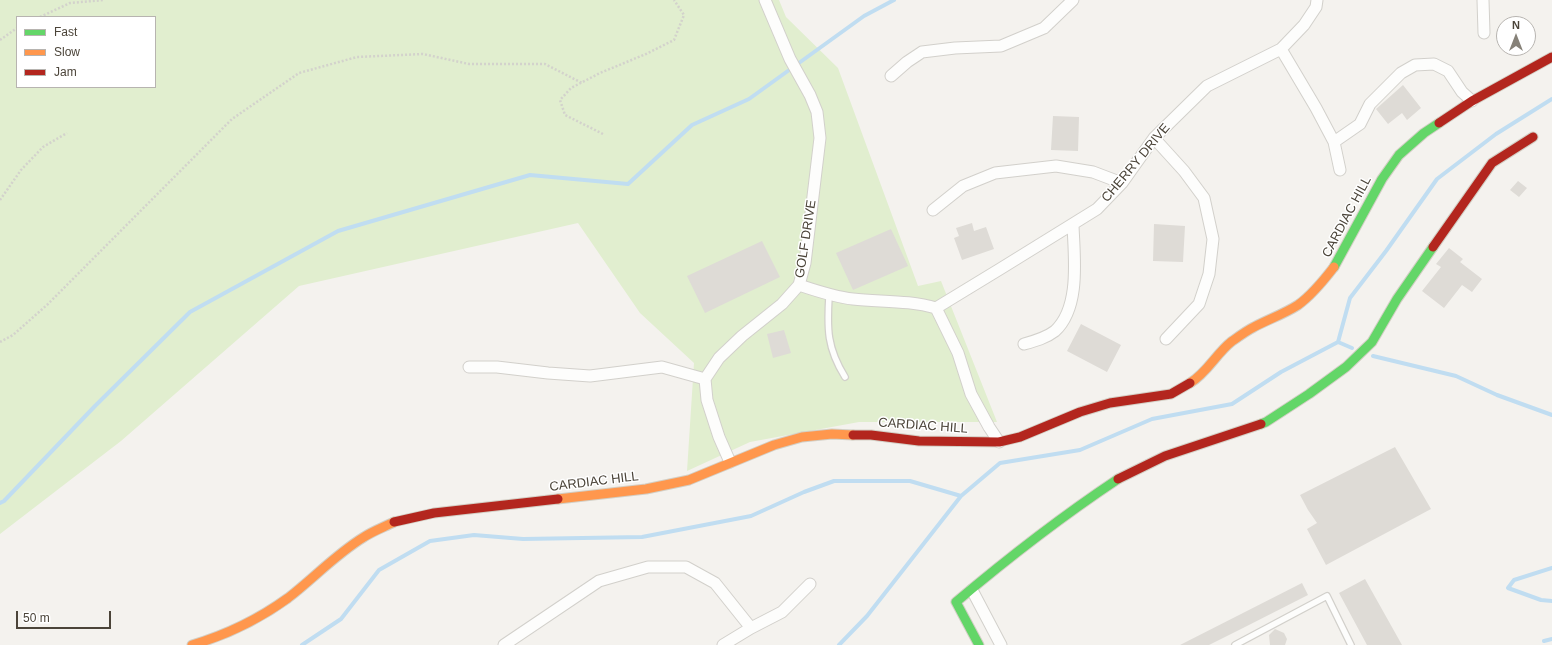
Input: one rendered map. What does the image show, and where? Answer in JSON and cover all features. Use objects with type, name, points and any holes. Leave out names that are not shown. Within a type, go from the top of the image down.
[{"type":"main road","name":"CARDIAC HILL","points":[[192,645],[215,638],[250,620],[287,598],[333,559],[365,536],[396,521],[434,513],[646,489],[689,480],[774,445],[802,437],[832,434],[871,435],[919,440],[986,443],[999,442],[1020,436],[1080,412],[1110,403],[1172,394],[1199,378],[1214,359],[1230,343],[1253,327],[1278,316],[1299,304],[1319,286],[1336,265],[1382,179],[1399,155],[1424,134],[1472,101],[1552,57]]},
{"type":"main road","points":[[979,645],[956,602],[1010,557],[1071,511],[1120,478],[1165,456],[1266,422],[1309,394],[1346,367],[1372,342],[1397,299],[1492,163],[1533,137]]},
{"type":"street","name":"GOLF DRIVE","points":[[705,379],[719,358],[742,336],[782,304],[799,285],[805,263],[820,138],[817,112],[810,95],[790,59],[765,0]]},
{"type":"street","points":[[891,76],[907,62],[922,52],[955,48],[1002,46],[1044,28],[1073,0]]},
{"type":"street","name":"CHERRY DRIVE","points":[[936,308],[1097,209],[1122,183],[1154,138],[1207,86],[1281,49],[1304,25],[1316,7],[1317,0]]},
{"type":"street","points":[[1483,0],[1484,33]]},
{"type":"street","points":[[1281,49],[1334,142],[1340,170]]},
{"type":"street","points":[[1334,142],[1360,124],[1370,104],[1401,73],[1415,65],[1434,64],[1448,71],[1462,92],[1472,101]]},
{"type":"street","points":[[1154,138],[1184,171],[1204,198],[1213,239],[1209,274],[1199,304],[1166,339]]},
{"type":"street","points":[[933,210],[963,186],[994,173],[1056,166],[1093,172],[1122,183]]},
{"type":"street","points":[[1024,344],[1044,338],[1056,330],[1068,314],[1073,294],[1075,269],[1073,224]]},
{"type":"street","points":[[799,285],[829,296],[923,304],[936,308],[958,353],[971,394],[999,442]]},
{"type":"street","points":[[469,367],[497,367],[590,376],[662,367],[705,379],[707,400],[719,437],[730,462]]},
{"type":"street","points":[[504,645],[599,581],[648,567],[686,567],[715,583],[751,628]]},
{"type":"street","points":[[722,645],[782,612],[810,584]]},
{"type":"street","points":[[972,590],[1001,645]]},
{"type":"lane","points":[[829,296],[828,322],[830,344],[837,364],[846,377]]},
{"type":"lane","points":[[1235,645],[1327,596],[1351,645]]},
{"type":"path","points":[[42,16],[70,4],[104,0]]},
{"type":"path","points":[[603,134],[565,114],[560,100],[571,88],[600,73],[646,54],[674,40],[684,16],[674,0]]},
{"type":"path","points":[[0,40],[16,29]]},
{"type":"path","points":[[0,342],[13,335],[48,304],[232,119],[299,73],[357,57],[424,54],[469,64],[545,64],[582,83]]},
{"type":"path","points":[[0,200],[21,170],[43,147],[67,133]]},
{"type":"green space","points":[[0,0],[779,0],[786,17],[838,68],[918,286],[941,281],[997,422],[859,422],[750,442],[687,471],[694,363],[640,313],[578,223],[299,286],[121,441],[0,534]]},
{"type":"building","points":[[1403,85],[1421,108],[1407,120],[1402,113],[1388,124],[1376,109]]},
{"type":"building","points":[[1053,116],[1079,117],[1078,151],[1051,150]]},
{"type":"building","points":[[1518,181],[1527,188],[1519,197],[1510,190]]},
{"type":"building","points":[[972,223],[974,231],[986,227],[994,249],[962,260],[954,238],[959,236],[956,228]]},
{"type":"building","points":[[1154,224],[1185,226],[1183,262],[1153,261]]},
{"type":"building","points":[[891,229],[908,266],[853,290],[836,253]]},
{"type":"building","points":[[762,241],[780,277],[705,313],[687,276]]},
{"type":"building","points":[[1449,248],[1463,259],[1460,262],[1482,279],[1472,292],[1462,285],[1444,308],[1422,291],[1441,267],[1436,264]]},
{"type":"building","points":[[1081,324],[1121,345],[1107,372],[1067,351]]},
{"type":"building","points":[[784,330],[791,353],[773,358],[767,334]]},
{"type":"building","points":[[1395,447],[1431,509],[1326,565],[1307,529],[1317,523],[1300,495]]},
{"type":"building","points":[[1365,579],[1402,645],[1367,645],[1339,593]]},
{"type":"building","points":[[1302,583],[1308,595],[1209,645],[1180,645]]},
{"type":"building","points":[[1275,629],[1284,633],[1287,639],[1285,645],[1270,645],[1269,635]]},
{"type":"waterway","points":[[0,503],[4,501],[95,406],[190,312],[338,231],[530,175],[628,184],[692,125],[749,99],[864,16],[894,0]]},
{"type":"waterway","points":[[839,645],[867,616],[961,496],[1000,463],[1080,450],[1152,419],[1232,404],[1281,372],[1338,342],[1350,298],[1386,251],[1437,179],[1496,134],[1552,99]]},
{"type":"waterway","points":[[1338,342],[1352,348]]},
{"type":"waterway","points":[[1373,356],[1456,376],[1497,395],[1552,415]]},
{"type":"waterway","points":[[302,645],[341,619],[379,570],[430,541],[474,535],[523,539],[642,537],[751,516],[804,492],[834,481],[910,481],[961,496]]},
{"type":"waterway","points":[[1552,568],[1514,580],[1508,588],[1541,600],[1552,601]]},
{"type":"waterway","points":[[1544,641],[1552,639]]},
{"type":"traffic: fast","points":[[1334,267],[1382,179],[1399,155],[1424,133],[1439,123]]},
{"type":"traffic: fast","points":[[1261,424],[1309,394],[1346,367],[1372,342],[1397,299],[1433,247]]},
{"type":"traffic: fast","points":[[979,645],[956,602],[1035,538],[1118,479]]},
{"type":"traffic: slow","points":[[1190,383],[1196,379],[1231,342],[1251,329],[1298,305],[1308,297],[1334,267]]},
{"type":"traffic: slow","points":[[558,499],[646,489],[689,480],[774,445],[802,437],[832,434],[853,435]]},
{"type":"traffic: slow","points":[[192,645],[230,631],[266,613],[288,598],[354,544],[371,533],[394,522]]},
{"type":"traffic: jam","points":[[1439,123],[1472,101],[1552,57]]},
{"type":"traffic: jam","points":[[1433,247],[1492,163],[1533,137]]},
{"type":"traffic: jam","points":[[853,435],[871,435],[919,441],[999,442],[1020,437],[1080,412],[1110,403],[1171,394],[1190,383]]},
{"type":"traffic: jam","points":[[1118,479],[1165,456],[1261,424]]},
{"type":"traffic: jam","points":[[394,522],[434,513],[558,499]]}]
